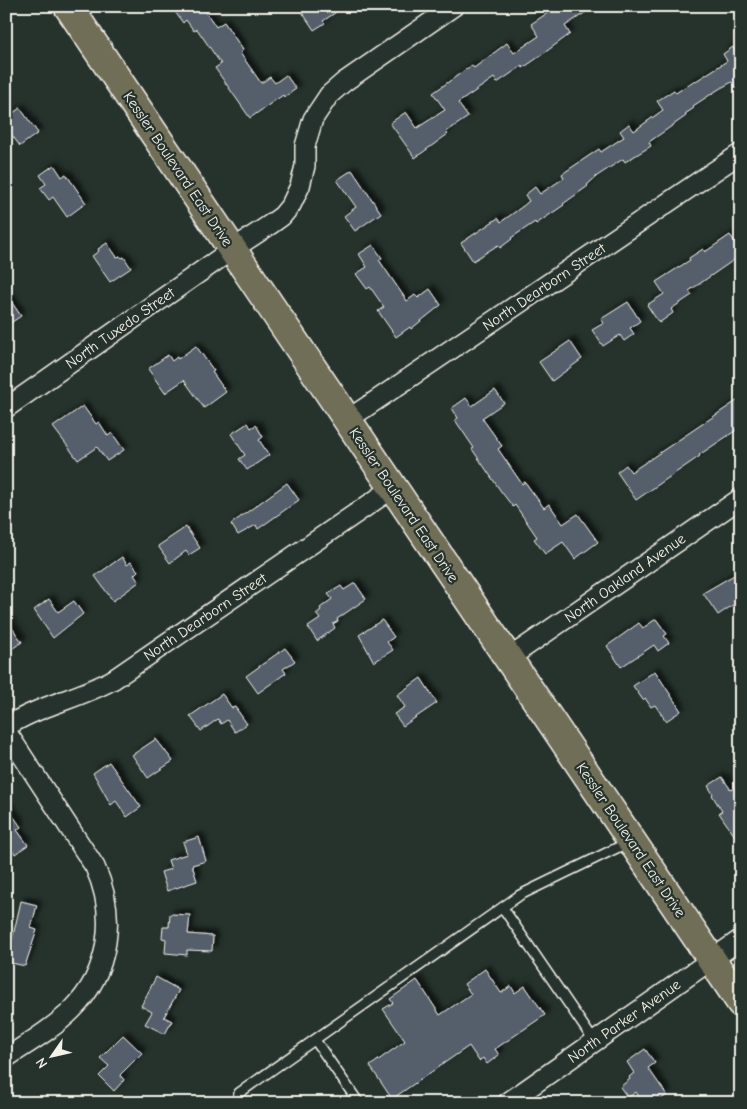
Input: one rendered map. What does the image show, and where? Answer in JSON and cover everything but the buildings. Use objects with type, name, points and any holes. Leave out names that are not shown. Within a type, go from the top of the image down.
[{"type":"main road","name":"Kessler Boulevard East Drive","points":[[68,6],[741,1003]]},
{"type":"street","name":"North Tuxedo Street","points":[[6,408],[271,224],[291,205],[300,186],[304,173],[305,146],[310,125],[329,95],[344,82],[454,6]]},
{"type":"street","name":"North Dearborn Street","points":[[347,420],[741,153]]},
{"type":"street","name":"North Dearborn Street","points":[[6,727],[34,711],[86,692],[114,679],[394,488]]},
{"type":"street","name":"North Oakland Avenue","points":[[509,658],[741,498]]},
{"type":"street","points":[[6,731],[95,867],[101,880],[106,901],[108,922],[108,936],[104,956],[96,976],[85,994],[61,1020],[6,1058]]},
{"type":"street","name":"North Parker Avenue","points":[[506,1103],[741,939]]},
{"type":"lane","points":[[242,1103],[238,1098],[239,1093],[520,895],[632,840]]},
{"type":"lane","points":[[503,908],[594,1041]]},
{"type":"lane","points":[[315,1040],[359,1103]]}]
